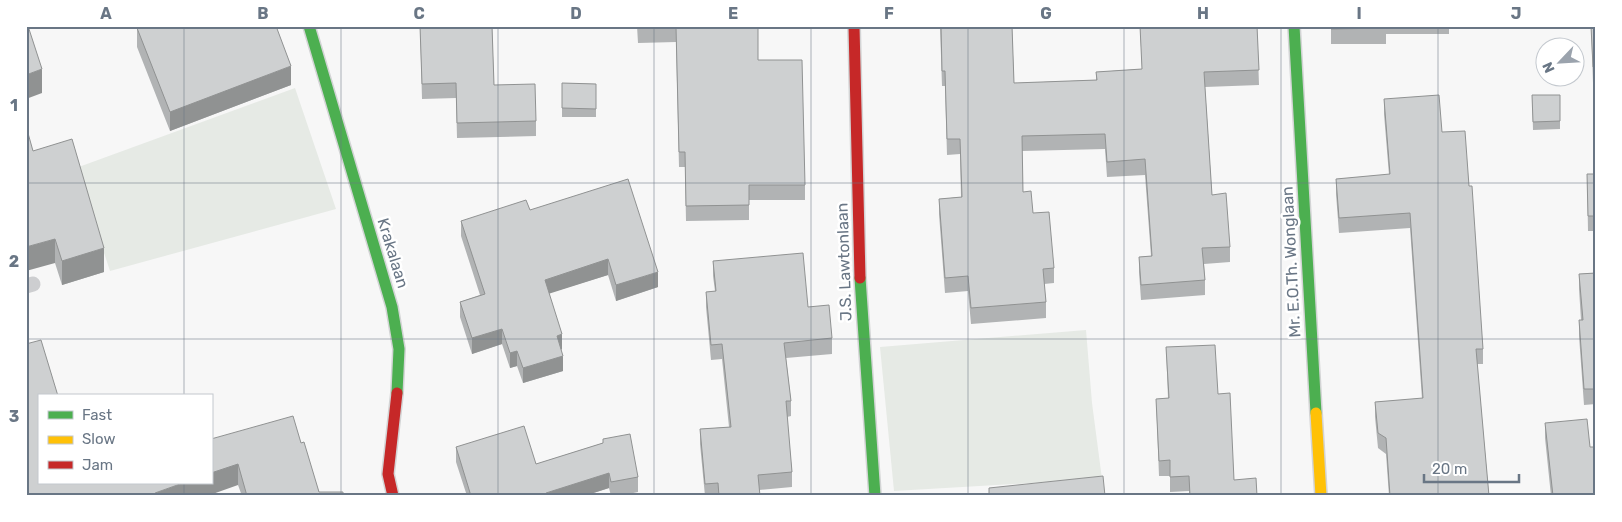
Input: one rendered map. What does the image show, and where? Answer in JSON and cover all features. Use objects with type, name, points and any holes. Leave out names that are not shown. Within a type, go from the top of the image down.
[{"type":"street","name":"Krakalaan","points":[[309,26],[392,308],[399,349],[398,387],[388,474],[393,496]]},
{"type":"street","name":"J.S. Lawtonlaan","points":[[854,26],[861,307],[875,496]]},
{"type":"street","name":"Mr. E.O.Th. Wonglaan","points":[[1294,26],[1321,496]]},
{"type":"shaded area","points":[[295,88],[336,209],[110,271],[76,168]]},
{"type":"shaded area","points":[[1086,330],[1092,403],[1102,479],[894,491],[880,347]]},
{"type":"building","points":[[26,26],[28,26],[42,69],[26,75]]},
{"type":"building","points":[[142,26],[276,26],[291,66],[170,112],[137,28]]},
{"type":"building","points":[[420,26],[492,26],[494,85],[535,84],[536,121],[457,123],[456,83],[422,84]]},
{"type":"building","points":[[638,26],[758,26],[758,60],[802,60],[805,185],[749,185],[749,205],[686,206],[685,152],[679,152],[676,27],[638,28]]},
{"type":"building","points":[[941,26],[1012,26],[1014,83],[1097,80],[1096,72],[1142,69],[1140,26],[1257,26],[1259,70],[1204,72],[1212,195],[1226,193],[1230,247],[1202,248],[1205,280],[1141,285],[1139,257],[1152,256],[1145,159],[1107,162],[1105,134],[1022,136],[1023,192],[1031,191],[1033,213],[1049,212],[1054,268],[1043,269],[1046,302],[971,308],[968,276],[945,278],[939,199],[962,197],[960,139],[947,139],[945,71],[942,71]]},
{"type":"building","points":[[1331,26],[1386,26],[1386,28],[1331,29]]},
{"type":"building","points":[[1591,26],[1596,26],[1596,67],[1593,67]]},
{"type":"building","points":[[562,83],[596,84],[596,109],[562,108]]},
{"type":"building","points":[[1439,95],[1442,132],[1465,131],[1469,186],[1472,186],[1483,349],[1476,349],[1489,496],[1390,496],[1386,438],[1378,433],[1375,402],[1423,398],[1410,213],[1339,218],[1336,179],[1390,174],[1384,99]]},
{"type":"building","points":[[1532,95],[1560,95],[1560,121],[1533,122]]},
{"type":"building","points":[[26,126],[33,151],[72,139],[104,248],[62,261],[55,239],[26,247]]},
{"type":"building","points":[[1587,174],[1596,174],[1596,216],[1588,216]]},
{"type":"building","points":[[628,179],[658,272],[616,285],[608,259],[545,280],[562,334],[557,336],[563,356],[523,368],[517,351],[510,353],[502,329],[472,338],[460,302],[485,294],[461,221],[526,200],[530,210]]},
{"type":"building","points":[[803,253],[808,307],[829,305],[832,338],[784,343],[791,401],[786,401],[792,472],[758,475],[760,496],[719,496],[718,483],[705,484],[700,429],[731,427],[722,344],[711,345],[706,292],[716,291],[713,261]]},
{"type":"building","points":[[1596,273],[1596,389],[1584,389],[1579,320],[1583,320],[1579,274]]},
{"type":"building","points":[[41,340],[57,394],[38,394],[38,484],[180,484],[155,493],[155,496],[26,496],[26,344]]},
{"type":"building","points":[[1215,345],[1218,394],[1230,393],[1234,480],[1256,478],[1257,496],[1190,496],[1189,476],[1170,477],[1170,460],[1159,461],[1156,399],[1169,398],[1166,347]]},
{"type":"building","points":[[293,416],[301,443],[304,442],[319,492],[343,492],[343,496],[247,496],[238,464],[212,473],[212,439]]},
{"type":"building","points":[[1587,419],[1590,447],[1596,447],[1596,496],[1553,496],[1545,423]]},
{"type":"building","points":[[524,426],[536,464],[603,443],[603,439],[630,434],[638,477],[611,482],[609,473],[546,493],[547,496],[471,496],[456,447]]},
{"type":"building","points":[[1103,476],[1105,496],[989,496],[989,488]]},
{"type":"traffic: fast","points":[[309,26],[392,307],[399,349],[397,393]]},
{"type":"traffic: fast","points":[[1294,26],[1316,413]]},
{"type":"traffic: fast","points":[[860,278],[875,496]]},
{"type":"traffic: slow","points":[[1316,413],[1321,496]]},
{"type":"traffic: jam","points":[[854,26],[860,278]]},
{"type":"traffic: jam","points":[[393,496],[388,474],[397,393]]}]
